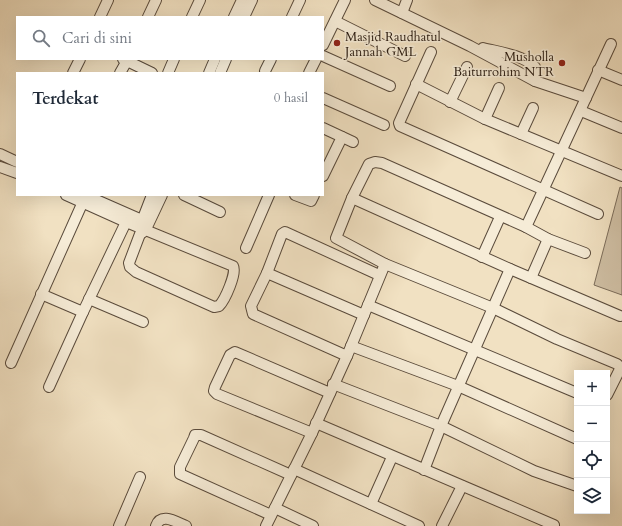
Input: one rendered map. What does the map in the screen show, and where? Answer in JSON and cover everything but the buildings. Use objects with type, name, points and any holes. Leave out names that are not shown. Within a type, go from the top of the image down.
[{"type":"street","points":[[100,16],[108,0]]},
{"type":"street","points":[[148,16],[156,0]]},
{"type":"street","points":[[192,16],[200,0]]},
{"type":"street","points":[[292,16],[300,0]]},
{"type":"street","points":[[324,43],[345,0]]},
{"type":"street","points":[[375,0],[470,46],[535,81],[586,98]]},
{"type":"street","points":[[402,13],[407,0]]},
{"type":"street","points":[[241,16],[244,2]]},
{"type":"street","points":[[335,21],[405,56]]},
{"type":"street","points":[[526,227],[611,44]]},
{"type":"street","points":[[431,52],[399,123],[400,126],[598,214]]},
{"type":"street","points":[[324,56],[390,86]]},
{"type":"street","points":[[74,72],[80,60]]},
{"type":"street","points":[[120,72],[126,60],[150,72]]},
{"type":"street","points":[[168,72],[174,60]]},
{"type":"street","points":[[209,72],[215,60]]},
{"type":"street","points":[[220,72],[226,60]]},
{"type":"street","points":[[265,71],[270,60]]},
{"type":"street","points":[[310,72],[316,60]]},
{"type":"street","points":[[450,102],[467,68]]},
{"type":"street","points":[[598,70],[622,80]]},
{"type":"street","points":[[416,84],[485,119],[622,176]]},
{"type":"street","points":[[485,119],[499,88]]},
{"type":"street","points":[[324,98],[384,124]]},
{"type":"street","points":[[521,134],[533,108]]},
{"type":"street","points":[[581,111],[622,128]]},
{"type":"street","points":[[324,128],[353,142]]},
{"type":"street","points":[[324,174],[342,137]]},
{"type":"street","points":[[0,154],[16,162]]},
{"type":"street","points":[[329,251],[336,238],[352,198],[369,164],[375,162],[526,227],[548,239],[585,252]]},
{"type":"street","points":[[0,167],[16,173]]},
{"type":"street","points":[[72,196],[85,198],[142,228]]},
{"type":"street","points":[[85,198],[126,222],[142,228],[233,266],[235,272],[223,302],[219,306],[214,306],[136,272],[130,267],[129,263],[142,228],[152,196]]},
{"type":"street","points":[[142,228],[161,196]]},
{"type":"street","points":[[186,196],[220,212]]},
{"type":"street","points":[[246,248],[269,196]]},
{"type":"street","points":[[297,196],[311,201],[314,196]]},
{"type":"street","points":[[11,363],[85,198]]},
{"type":"street","points":[[352,198],[482,257],[620,316]]},
{"type":"street","points":[[482,257],[500,217]]},
{"type":"street","points":[[49,387],[82,312],[126,222]]},
{"type":"street","points":[[347,356],[252,314],[251,306],[267,273],[282,234],[285,232],[379,275]]},
{"type":"street","points":[[336,238],[384,264],[493,308],[557,339],[617,364],[620,367],[619,371],[610,389]]},
{"type":"street","points":[[531,278],[548,239]]},
{"type":"street","points":[[266,526],[312,433],[347,356],[384,264]]},
{"type":"street","points":[[424,470],[458,386],[510,269]]},
{"type":"street","points":[[267,273],[475,349],[574,392]]},
{"type":"street","points":[[41,294],[82,312]]},
{"type":"street","points":[[89,299],[143,322]]},
{"type":"street","points":[[351,346],[458,386],[574,438]]},
{"type":"street","points":[[312,433],[217,394],[214,391],[215,387],[230,355],[235,352],[331,389],[441,426],[534,471],[574,485]]},
{"type":"street","points":[[316,423],[392,457],[554,525]]},
{"type":"street","points":[[313,526],[273,512],[180,474],[180,467],[195,435],[201,435],[371,504],[400,523],[419,526]]},
{"type":"street","points":[[371,504],[392,457]]},
{"type":"street","points":[[119,526],[140,477]]},
{"type":"street","points":[[442,526],[462,486]]},
{"type":"street","points":[[156,526],[161,518],[169,519],[186,526]]},
{"type":"shaded area","points":[[620,187],[622,188],[622,295],[594,285]]},
{"type":"place","name":"Masjid Raudhatul Jannah GML","points":[[337,43]]},
{"type":"place","name":"Musholla Baiturrohim NTR","points":[[562,63]]}]
